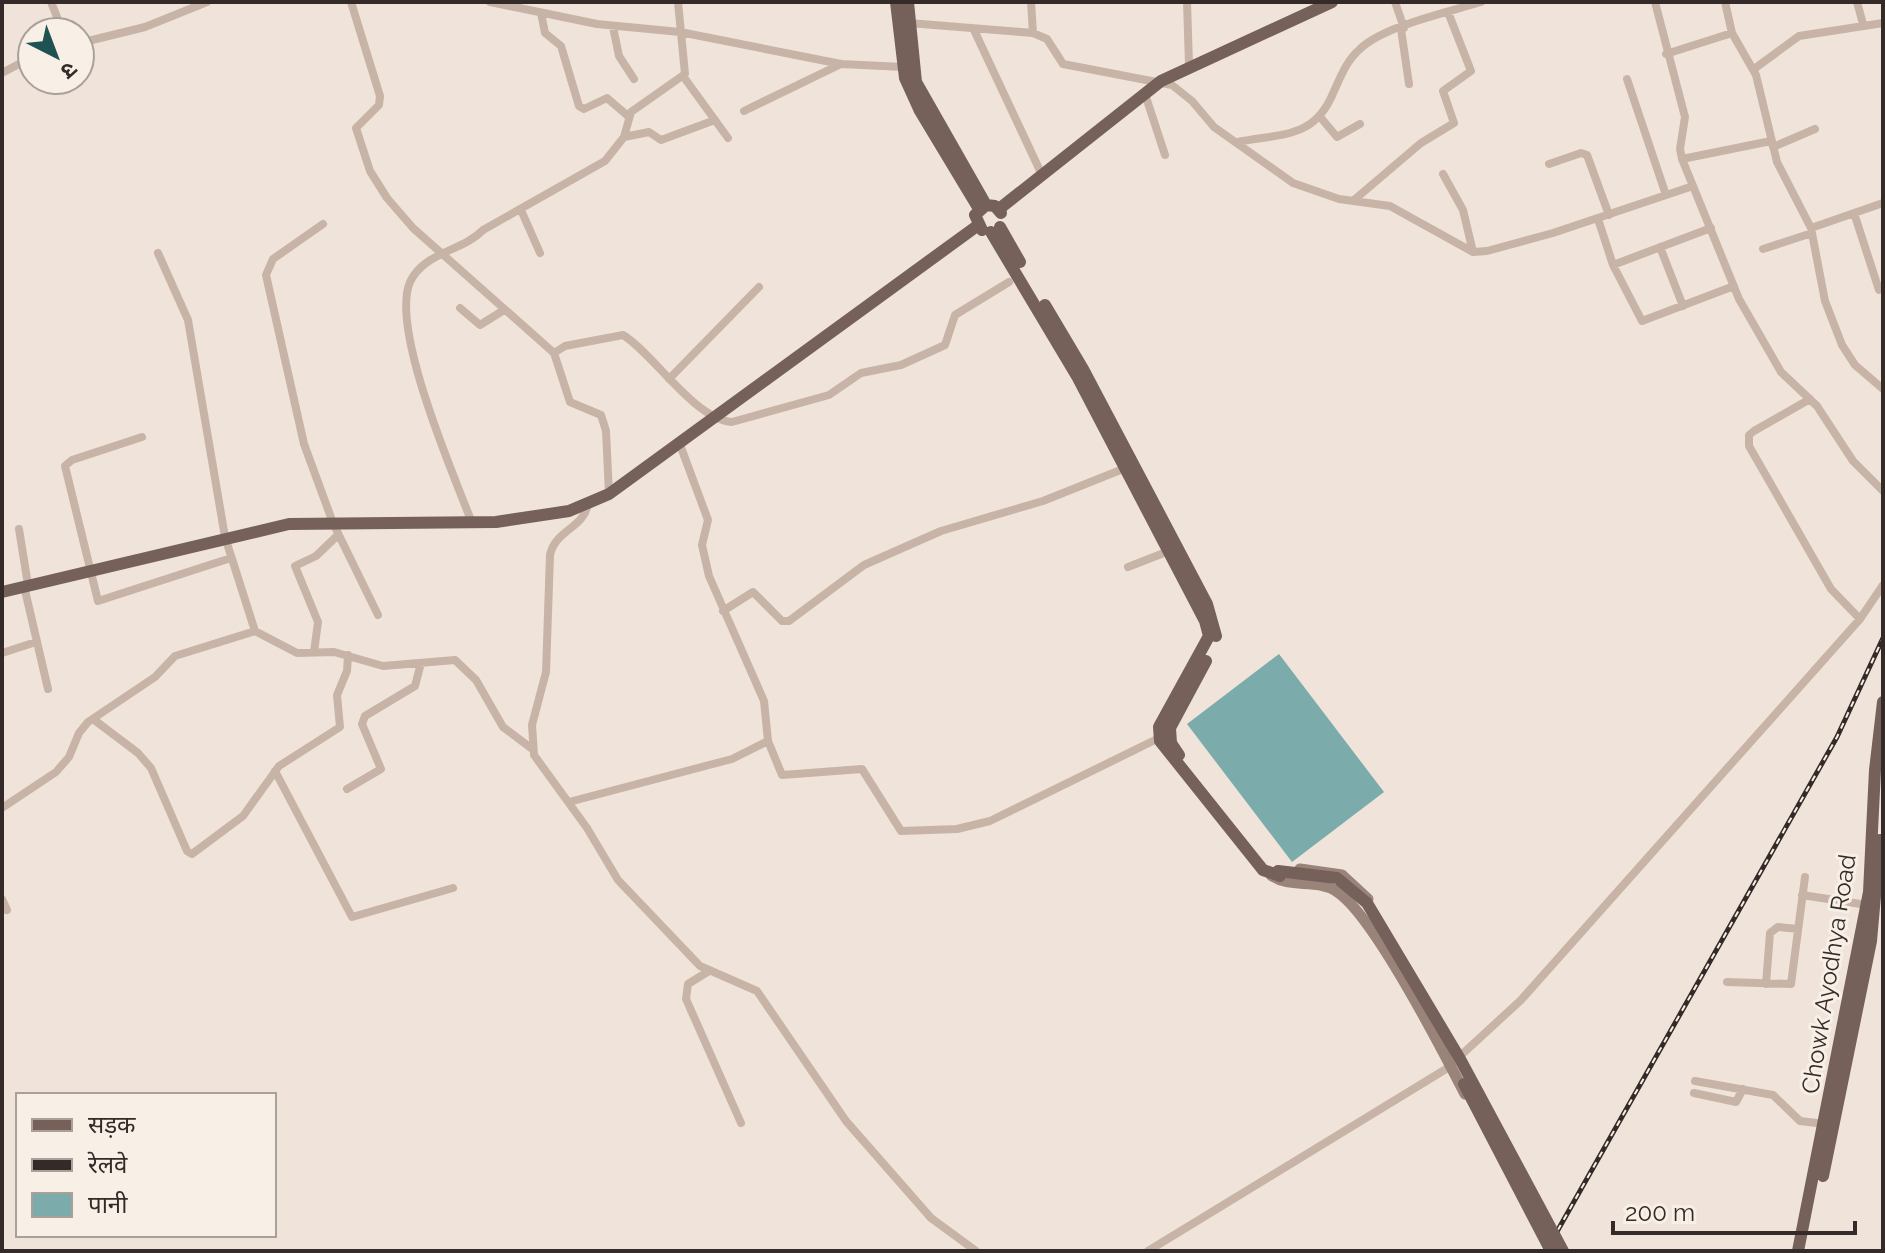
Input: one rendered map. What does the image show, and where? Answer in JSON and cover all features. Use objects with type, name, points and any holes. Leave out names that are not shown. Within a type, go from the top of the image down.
[{"type":"main road","points":[[896,2],[903,67],[920,111],[988,207],[1003,217],[995,229]]},
{"type":"main road","points":[[908,2],[916,82],[988,207]]},
{"type":"main road","points":[[2,592],[289,524],[335,529],[472,523],[539,518],[588,504],[609,494],[977,226],[988,207],[1042,175],[1161,81],[1189,65],[1332,2]]},
{"type":"main road","points":[[977,226],[995,229],[1083,369],[1213,620],[1216,635],[1213,648],[1170,728],[1171,743],[1258,855],[1276,872],[1337,878],[1367,903],[1460,1059],[1566,1251]]},
{"type":"main road","points":[[995,229],[1169,551],[1209,636],[1159,727],[1159,738],[1263,870],[1325,880],[1343,889],[1362,906],[1454,1063],[1548,1251]]},
{"type":"main road","name":"Chowk Ayodhya Road","points":[[1798,1251],[1866,940],[1879,718],[1883,702]]},
{"type":"main road","name":"Chowk Ayodhya Road","points":[[1805,1251],[1880,860],[1883,749]]},
{"type":"street","points":[[96,40],[207,2]]},
{"type":"street","points":[[351,2],[380,96],[379,105],[358,123],[357,138],[379,187],[413,228],[554,353],[570,402],[596,410],[604,420],[609,494]]},
{"type":"street","points":[[490,2],[613,27],[680,32],[841,64],[903,67]]},
{"type":"street","points":[[472,523],[421,387],[407,315],[410,284],[440,252],[467,244],[483,230],[554,188],[594,169],[624,137],[628,116],[683,76],[687,65],[678,2]]},
{"type":"street","points":[[1031,2],[1033,33]]},
{"type":"street","points":[[1187,2],[1189,65]]},
{"type":"street","points":[[1395,2],[1402,28],[1409,84]]},
{"type":"street","points":[[1238,142],[1302,130],[1321,118],[1341,75],[1360,48],[1402,28],[1481,2]]},
{"type":"street","points":[[1655,2],[1666,54],[1685,117],[1680,149],[1682,159],[1734,286],[1781,372],[1810,399],[1853,461],[1883,491]]},
{"type":"street","points":[[1725,2],[1732,33],[1754,69],[1772,144],[1784,177],[1812,230],[1825,301],[1842,345],[1855,365],[1883,389]]},
{"type":"street","points":[[1857,2],[1863,24]]},
{"type":"street","points":[[1354,200],[1421,143],[1454,123],[1443,91],[1471,71],[1448,12]]},
{"type":"street","points":[[541,13],[545,33],[561,46],[579,106],[584,109],[607,98],[628,116]]},
{"type":"street","points":[[909,23],[1033,33],[1047,39],[1063,64],[1161,81],[1182,91],[1214,127],[1238,142],[1267,168],[1293,183],[1320,194],[1400,210],[1473,252],[1487,251],[1598,219],[1693,186]]},
{"type":"street","points":[[1754,69],[1799,36],[1883,23]]},
{"type":"street","points":[[613,27],[619,56],[634,79]]},
{"type":"street","points":[[974,30],[1042,175]]},
{"type":"street","points":[[1666,54],[1732,33]]},
{"type":"street","points":[[744,111],[841,64]]},
{"type":"street","points":[[683,76],[728,138]]},
{"type":"street","points":[[1627,79],[1666,195]]},
{"type":"street","points":[[1145,94],[1165,155]]},
{"type":"street","points":[[1321,118],[1338,138],[1360,124]]},
{"type":"street","points":[[624,137],[649,132],[661,140],[715,120]]},
{"type":"street","points":[[1682,159],[1772,144],[1815,129]]},
{"type":"street","points":[[1549,164],[1581,153],[1587,155],[1609,215]]},
{"type":"street","points":[[1443,174],[1463,210],[1473,252]]},
{"type":"street","points":[[1763,249],[1883,203]]},
{"type":"street","points":[[521,210],[540,253]]},
{"type":"street","points":[[1854,213],[1879,290]]},
{"type":"street","points":[[1598,219],[1613,265],[1639,319],[1645,321],[1734,286]]},
{"type":"street","points":[[323,224],[273,259],[266,275],[304,444],[335,529],[378,615]]},
{"type":"street","points":[[1613,265],[1711,228]]},
{"type":"street","points":[[1660,247],[1683,306]]},
{"type":"street","points":[[158,253],[188,320],[225,537],[255,631],[289,651],[348,655],[383,666],[449,658],[460,663],[476,680],[499,722],[532,748],[618,880],[693,960],[709,971],[741,981],[757,991],[846,1121],[931,1218],[976,1251]]},
{"type":"street","points":[[554,353],[565,346],[623,335],[669,379],[714,415],[732,422],[829,395],[861,373],[901,365],[929,353],[948,341],[955,315],[1009,282]]},
{"type":"street","points":[[669,379],[759,287]]},
{"type":"street","points":[[460,308],[480,325],[504,310]]},
{"type":"street","points":[[1810,399],[1754,431],[1749,435],[1749,446],[1831,589],[1860,619]]},
{"type":"street","points":[[142,437],[72,460],[65,466],[100,602],[231,558]]},
{"type":"street","points":[[679,442],[708,520],[702,545],[723,611],[764,701],[768,741],[780,773],[786,777],[853,768],[865,772],[896,825],[905,831],[957,829],[990,821],[1159,738]]},
{"type":"street","points":[[723,611],[753,592],[782,621],[789,621],[864,565],[941,531],[1043,501],[1123,469]]},
{"type":"street","points":[[532,748],[532,725],[546,672],[550,555],[559,537],[585,517],[588,504]]},
{"type":"street","points":[[19,529],[36,642],[48,689]]},
{"type":"street","points":[[314,652],[318,622],[295,566],[316,556],[335,529]]},
{"type":"street","points":[[1128,567],[1169,551]]},
{"type":"street","points":[[1148,1251],[1462,1055],[1521,1000],[1626,885],[1860,619],[1883,585]]},
{"type":"street","points":[[2,808],[56,772],[69,757],[79,733],[93,719],[155,677],[175,656],[255,631]]},
{"type":"street","points":[[2,653],[36,642]]},
{"type":"street","points":[[93,719],[138,753],[151,768],[190,853],[238,822],[275,771],[340,727],[336,701],[348,655]]},
{"type":"street","points":[[347,789],[381,769],[363,720],[415,686],[421,663]]},
{"type":"street","points":[[569,802],[732,759],[768,741]]},
{"type":"street","points":[[275,771],[352,917],[453,888]]},
{"type":"street","points":[[1276,872],[1321,869],[1342,875],[1358,887],[1374,906],[1462,1055],[1566,1251]]},
{"type":"street","points":[[1276,872],[1284,882],[1327,886],[1362,914],[1450,1065],[1548,1251]]},
{"type":"street","points":[[1727,982],[1791,984],[1805,877]]},
{"type":"street","points":[[1802,895],[1867,905]]},
{"type":"street","points":[[2,899],[7,910]]},
{"type":"street","points":[[1766,984],[1770,933],[1778,927],[1798,929]]},
{"type":"street","points":[[709,971],[688,984],[686,999],[741,1123]]},
{"type":"street","points":[[1695,1081],[1781,1099],[1800,1121],[1826,1124]]},
{"type":"street","points":[[1694,1093],[1736,1102],[1743,1089]]},
{"type":"water","points":[[1279,654],[1384,792],[1292,862],[1187,724]]},
{"type":"railway","points":[[1546,1251],[1837,737],[1883,638]]}]
